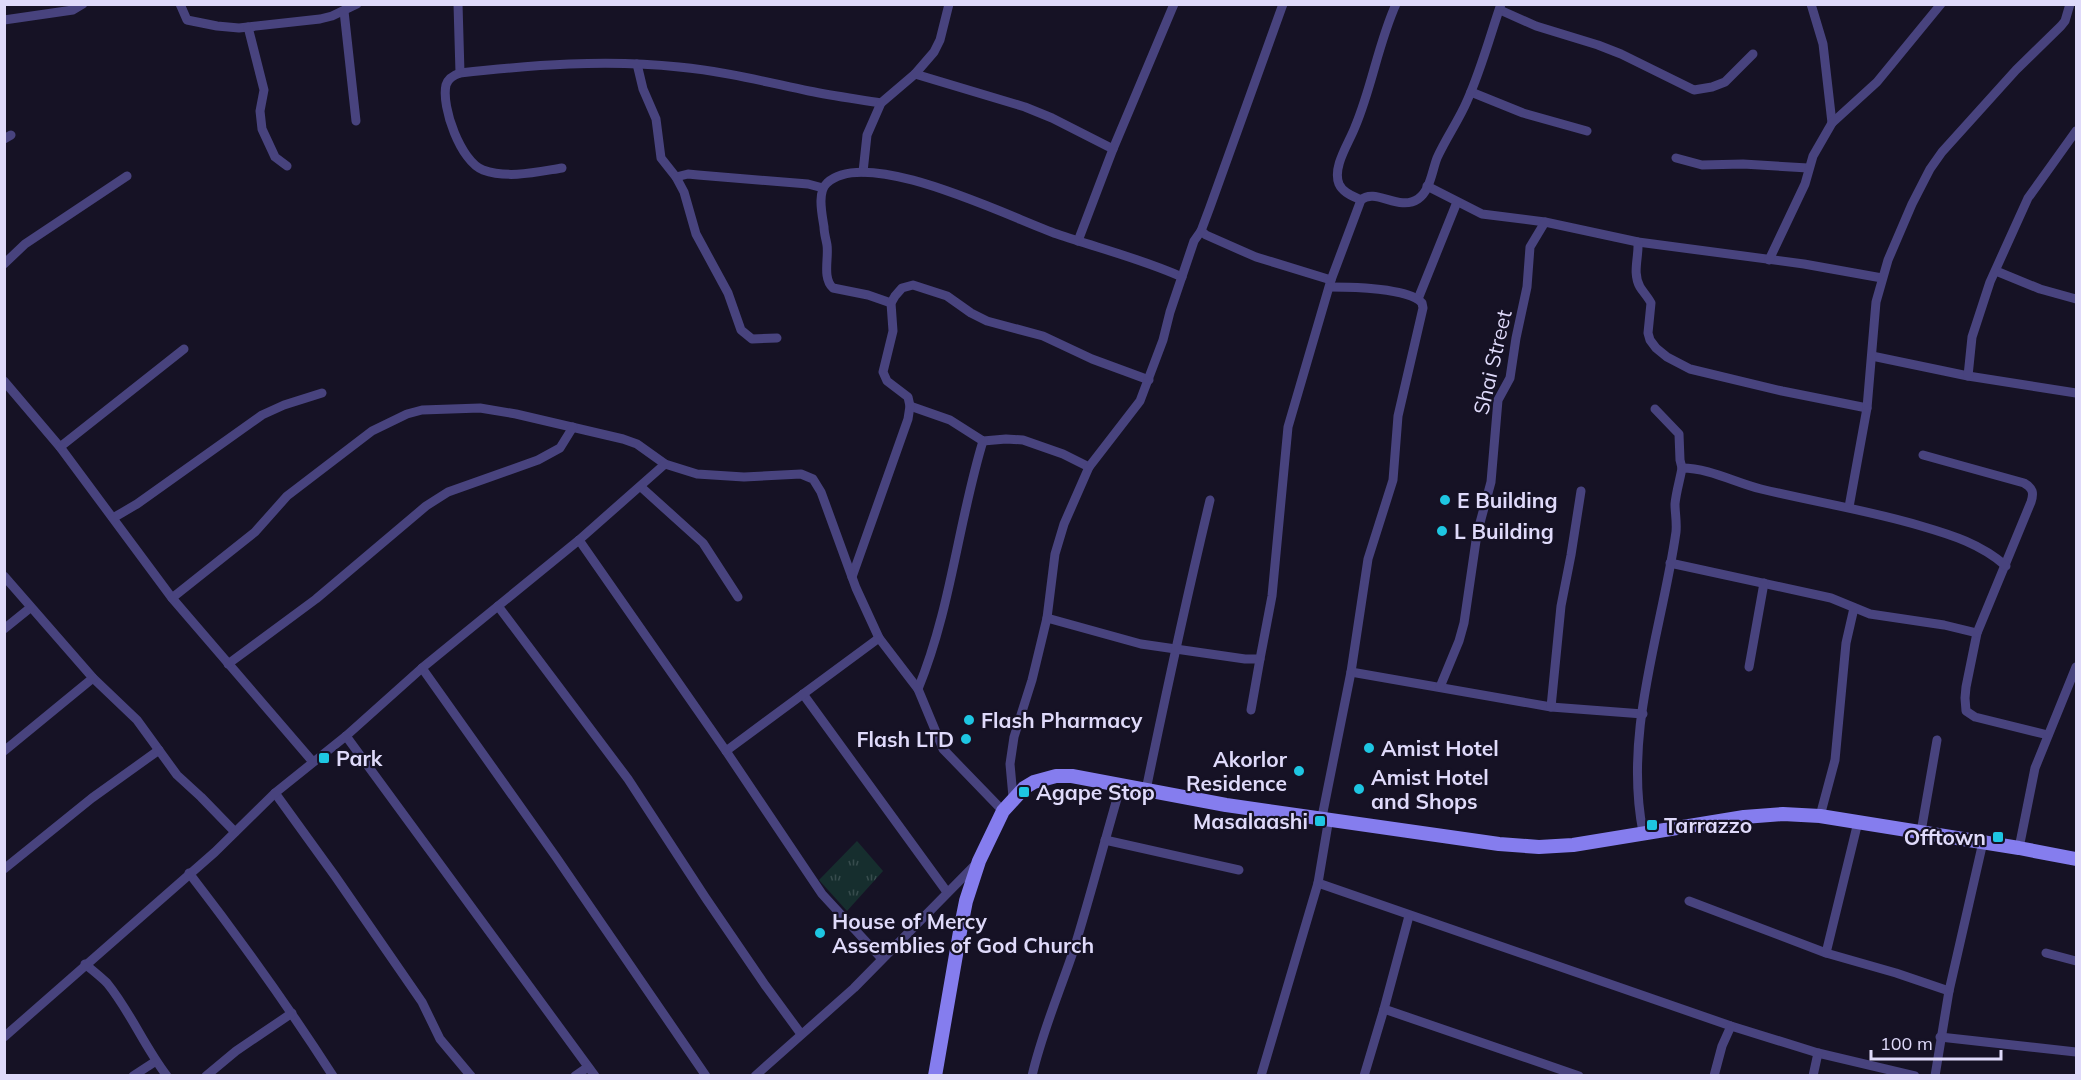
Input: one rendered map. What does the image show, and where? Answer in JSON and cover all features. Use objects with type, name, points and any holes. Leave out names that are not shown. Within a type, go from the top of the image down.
[{"type":"street","points":[[4,20],[73,10],[83,4]]},
{"type":"street","points":[[180,4],[187,20],[217,26],[248,27],[320,18],[344,11],[357,4]]},
{"type":"street","points":[[458,4],[460,73]]},
{"type":"street","points":[[863,172],[867,135],[881,103],[915,74],[940,40],[948,4]]},
{"type":"street","points":[[1078,241],[1113,149],[1174,4]]},
{"type":"street","points":[[1013,797],[1010,764],[1014,737],[1030,687],[1047,618],[1055,554],[1064,524],[1089,467],[1140,401],[1149,380],[1194,241],[1202,231],[1283,4]]},
{"type":"street","points":[[1361,200],[1344,191],[1339,184],[1339,166],[1361,114],[1382,39],[1396,4]]},
{"type":"street","points":[[1811,4],[1823,44],[1832,123]]},
{"type":"street","points":[[1769,260],[1805,184],[1808,168],[1832,123],[1877,82],[1941,4]]},
{"type":"street","points":[[1251,710],[1269,617],[1288,427],[1331,284],[1361,200],[1368,195],[1409,204],[1421,196],[1471,92],[1500,7],[1536,26],[1621,54],[1694,90],[1725,82],[1753,54]]},
{"type":"street","points":[[1849,507],[1867,408],[1876,302],[1882,278],[1912,204],[1930,169],[1942,152],[2016,70],[2061,26],[2068,9],[2076,19]]},
{"type":"street","points":[[344,11],[356,121]]},
{"type":"street","points":[[248,27],[264,90],[260,111],[262,129],[275,157],[286,166]]},
{"type":"street","points":[[637,64],[643,89],[656,119],[662,158],[684,192],[701,246],[728,293],[741,330],[752,339],[777,338]]},
{"type":"street","points":[[562,168],[506,174],[483,170],[475,165],[467,158],[449,118],[446,102],[446,84],[449,79],[460,73],[550,65],[637,64],[681,67],[748,77],[810,91],[881,103]]},
{"type":"street","points":[[915,74],[1025,107],[1113,149]]},
{"type":"street","points":[[1471,92],[1523,113],[1587,131]]},
{"type":"street","points":[[1968,376],[1972,337],[1990,282],[2028,198],[2076,131]]},
{"type":"street","points":[[1676,158],[1701,165],[1743,164],[1808,168]]},
{"type":"street","points":[[891,303],[868,295],[833,288],[827,279],[828,246],[822,217],[823,188],[839,176],[863,172],[927,183],[1013,218],[1158,266],[1182,277]]},
{"type":"street","points":[[676,177],[688,174],[808,184],[823,188]]},
{"type":"street","points":[[4,264],[25,244],[127,176]]},
{"type":"street","points":[[1427,186],[1482,214],[1545,222],[1638,242],[1882,278]]},
{"type":"street","points":[[1418,299],[1457,202]]},
{"type":"street","name":"Shai Street","points":[[1440,687],[1464,623],[1477,534],[1491,482],[1498,400],[1510,378],[1527,287],[1530,247],[1545,222]]},
{"type":"street","points":[[1202,231],[1206,236],[1256,257],[1331,284],[1413,296],[1418,299],[1423,308],[1398,416],[1393,480],[1368,559],[1351,672],[1328,768],[1326,818],[1318,883],[1261,1076]]},
{"type":"street","points":[[1638,242],[1636,274],[1640,288],[1647,294],[1651,303],[1648,333],[1656,348],[1667,357],[1690,369],[1867,408]]},
{"type":"street","points":[[1996,271],[2040,289],[2076,299]]},
{"type":"street","points":[[852,577],[906,429],[910,406],[908,397],[887,381],[883,372],[893,331],[891,303],[902,288],[913,285],[947,296],[987,321],[1043,336],[1083,356],[1149,380]]},
{"type":"street","points":[[60,447],[184,349]]},
{"type":"street","points":[[1872,356],[1968,376],[2076,393]]},
{"type":"street","points":[[4,381],[60,447],[172,598],[313,762]]},
{"type":"street","points":[[113,518],[137,504],[262,415],[284,405],[322,393]]},
{"type":"street","points":[[910,406],[950,420],[983,441],[1023,440],[1063,454],[1089,467]]},
{"type":"street","points":[[172,598],[255,532],[287,496],[372,431],[397,418],[422,410],[480,408],[573,427],[637,444],[665,464],[697,474],[721,477],[792,474],[809,476],[821,492],[852,577],[879,638],[918,689],[943,749],[1003,811]]},
{"type":"street","points":[[1643,832],[1636,772],[1642,714],[1676,530],[1675,506],[1682,468],[1679,434],[1655,409]]},
{"type":"street","points":[[228,664],[316,599],[426,506],[448,492],[538,460],[560,448],[573,427]]},
{"type":"street","points":[[918,689],[945,609],[972,475],[983,441]]},
{"type":"street","points":[[1923,455],[2024,483],[2032,489],[2034,495],[1977,633],[1965,699],[1966,711],[1975,717],[2048,735]]},
{"type":"street","points":[[4,1037],[235,832],[275,793],[346,736],[422,668],[579,540],[665,464]]},
{"type":"street","points":[[1682,468],[1694,468],[1758,488],[1905,521],[1966,540],[1991,552],[2006,566]]},
{"type":"street","points":[[641,487],[703,543],[738,597]]},
{"type":"street","points":[[1551,707],[1561,606],[1581,491]]},
{"type":"street","points":[[1146,789],[1171,680],[1175,649],[1210,500]]},
{"type":"street","points":[[579,540],[822,894],[882,959]]},
{"type":"street","points":[[1670,563],[1831,598],[1870,614],[1944,625],[1977,633]]},
{"type":"street","points":[[4,576],[93,678],[137,720],[177,775],[235,832]]},
{"type":"street","points":[[1749,667],[1764,583]]},
{"type":"street","points":[[498,606],[628,779],[711,907],[801,1034]]},
{"type":"street","points":[[4,629],[30,608]]},
{"type":"street","points":[[1820,816],[1834,760],[1846,643],[1854,608]]},
{"type":"street","points":[[1047,618],[1141,644],[1245,659],[1260,659]]},
{"type":"street","points":[[726,751],[879,638]]},
{"type":"street","points":[[2019,848],[2035,768],[2076,667]]},
{"type":"street","points":[[422,668],[549,847],[706,1076]]},
{"type":"street","points":[[1351,672],[1551,707],[1642,714]]},
{"type":"street","points":[[4,751],[93,678]]},
{"type":"street","points":[[803,694],[947,892]]},
{"type":"street","points":[[346,736],[595,1076]]},
{"type":"street","points":[[1921,832],[1937,740]]},
{"type":"street","points":[[4,869],[93,798],[159,750]]},
{"type":"street","points":[[934,1076],[961,926],[979,861],[993,829],[1013,797],[1034,782],[1056,776],[1072,776],[1120,784],[1226,805],[1458,839],[1539,847],[1601,842],[1643,832],[1766,814],[1820,816],[2019,848],[2076,860]]},
{"type":"street","points":[[1032,1076],[1040,1042],[1051,1017],[1074,948],[1120,784]]},
{"type":"street","points":[[275,793],[422,1002],[440,1039],[471,1076]]},
{"type":"street","points":[[1827,953],[1858,822]]},
{"type":"street","points":[[1105,840],[1239,870]]},
{"type":"street","points":[[1935,1076],[1949,991],[1983,842]]},
{"type":"street","points":[[755,1076],[840,1001],[979,861]]},
{"type":"street","points":[[189,873],[292,1013],[333,1076]]},
{"type":"street","points":[[1318,883],[1731,1026],[1818,1053],[1915,1076]]},
{"type":"street","points":[[1689,901],[1827,953],[1949,991]]},
{"type":"street","points":[[1364,1076],[1408,916]]},
{"type":"street","points":[[2046,953],[2076,961]]},
{"type":"street","points":[[85,964],[106,982],[167,1076]]},
{"type":"street","points":[[1384,1009],[1579,1076]]},
{"type":"street","points":[[206,1076],[236,1051],[292,1013]]},
{"type":"street","points":[[1714,1076],[1722,1046],[1731,1026]]},
{"type":"street","points":[[1940,1038],[2076,1052]]},
{"type":"street","points":[[1813,1076],[1818,1053]]},
{"type":"street","points":[[133,1076],[156,1061]]},
{"type":"street","points":[[575,1076],[588,1067]]},
{"type":"green space","points":[[857,841],[883,871],[847,911],[819,880]]},
{"type":"place","name":"E Building","points":[[1445,500]]},
{"type":"place","name":"L Building","points":[[1442,531]]},
{"type":"place","name":"Flash Pharmacy","points":[[969,720]]},
{"type":"place","name":"Flash LTD","points":[[966,739]]},
{"type":"place","name":"Amist Hotel","points":[[1369,748]]},
{"type":"place","name":"Park","points":[[324,758]]},
{"type":"place","name":"Akorlor Residence","points":[[1299,771]]},
{"type":"place","name":"Amist Hotel and Shops","points":[[1359,789]]},
{"type":"place","name":"Agape Stop","points":[[1024,792]]},
{"type":"place","name":"Masalaashi","points":[[1320,821]]},
{"type":"place","name":"Tarrazzo","points":[[1652,825]]},
{"type":"place","name":"Offtown","points":[[1998,837]]},
{"type":"place","name":"House of Mercy Assemblies of God Church","points":[[820,933]]}]
